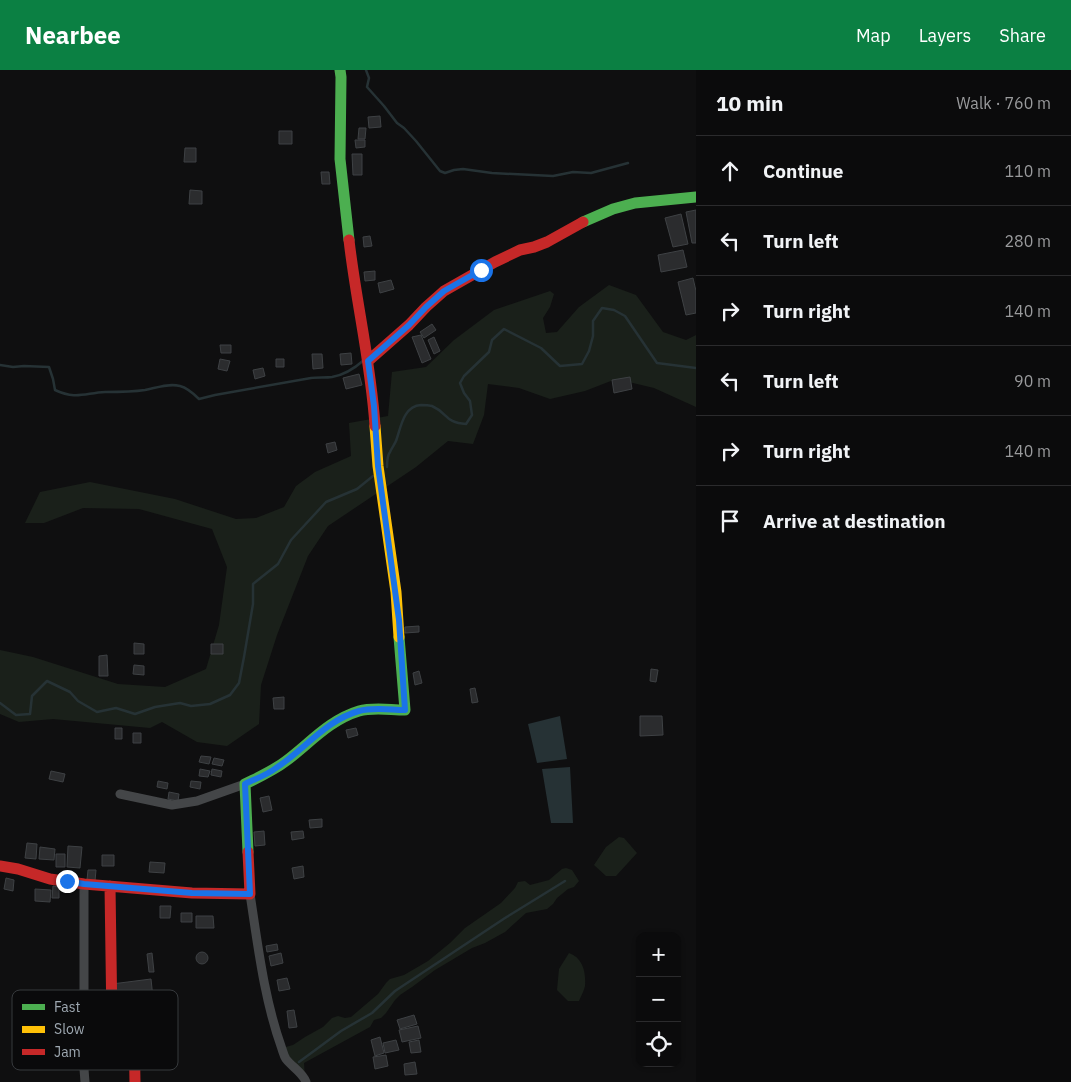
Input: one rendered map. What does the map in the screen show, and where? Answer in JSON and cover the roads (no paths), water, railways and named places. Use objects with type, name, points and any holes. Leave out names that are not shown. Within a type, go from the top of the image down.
[{"type":"street","points":[[120,794],[172,805],[197,801],[245,784],[276,768],[340,718],[360,711],[378,709],[405,710],[399,620],[378,466],[374,406],[350,248],[340,159],[342,77],[340,70]]},
{"type":"street","points":[[368,361],[444,291],[495,262],[520,250],[547,242],[590,218],[613,209],[635,203],[696,197]]},
{"type":"street","points":[[245,784],[250,894],[272,1019],[287,1061],[305,1078],[306,1082]]},
{"type":"street","points":[[0,866],[18,869],[50,879],[84,884],[192,893],[250,894]]},
{"type":"street","points":[[84,884],[84,990]]},
{"type":"street","points":[[110,886],[112,990]]},
{"type":"waterway","points":[[366,70],[369,78],[367,87],[397,123],[416,141],[440,171],[445,173],[463,169],[492,173],[553,176],[573,172],[591,173],[628,163]]},
{"type":"waterway","points":[[387,467],[388,455],[396,442],[404,417],[415,406],[432,406],[450,420],[466,424],[472,415],[470,401],[460,383],[464,376],[489,352],[492,340],[504,329],[541,348],[560,366],[582,364],[589,351],[593,336],[593,321],[602,308],[614,310],[625,316],[657,363],[696,368]]},
{"type":"waterway","points":[[0,365],[49,367],[55,390],[69,395],[135,391],[171,385],[186,388],[199,399],[311,378],[341,375],[364,360]]},
{"type":"waterway","points":[[0,703],[16,715],[30,714],[32,696],[47,681],[70,692],[78,701],[97,712],[116,708],[135,714],[155,707],[180,703],[191,706],[210,704],[230,695],[239,683],[253,604],[253,584],[278,564],[291,540],[326,502],[357,489],[373,476]]},
{"type":"waterway","points":[[299,1062],[341,1031],[372,1013],[395,991],[505,918],[565,881]]}]
